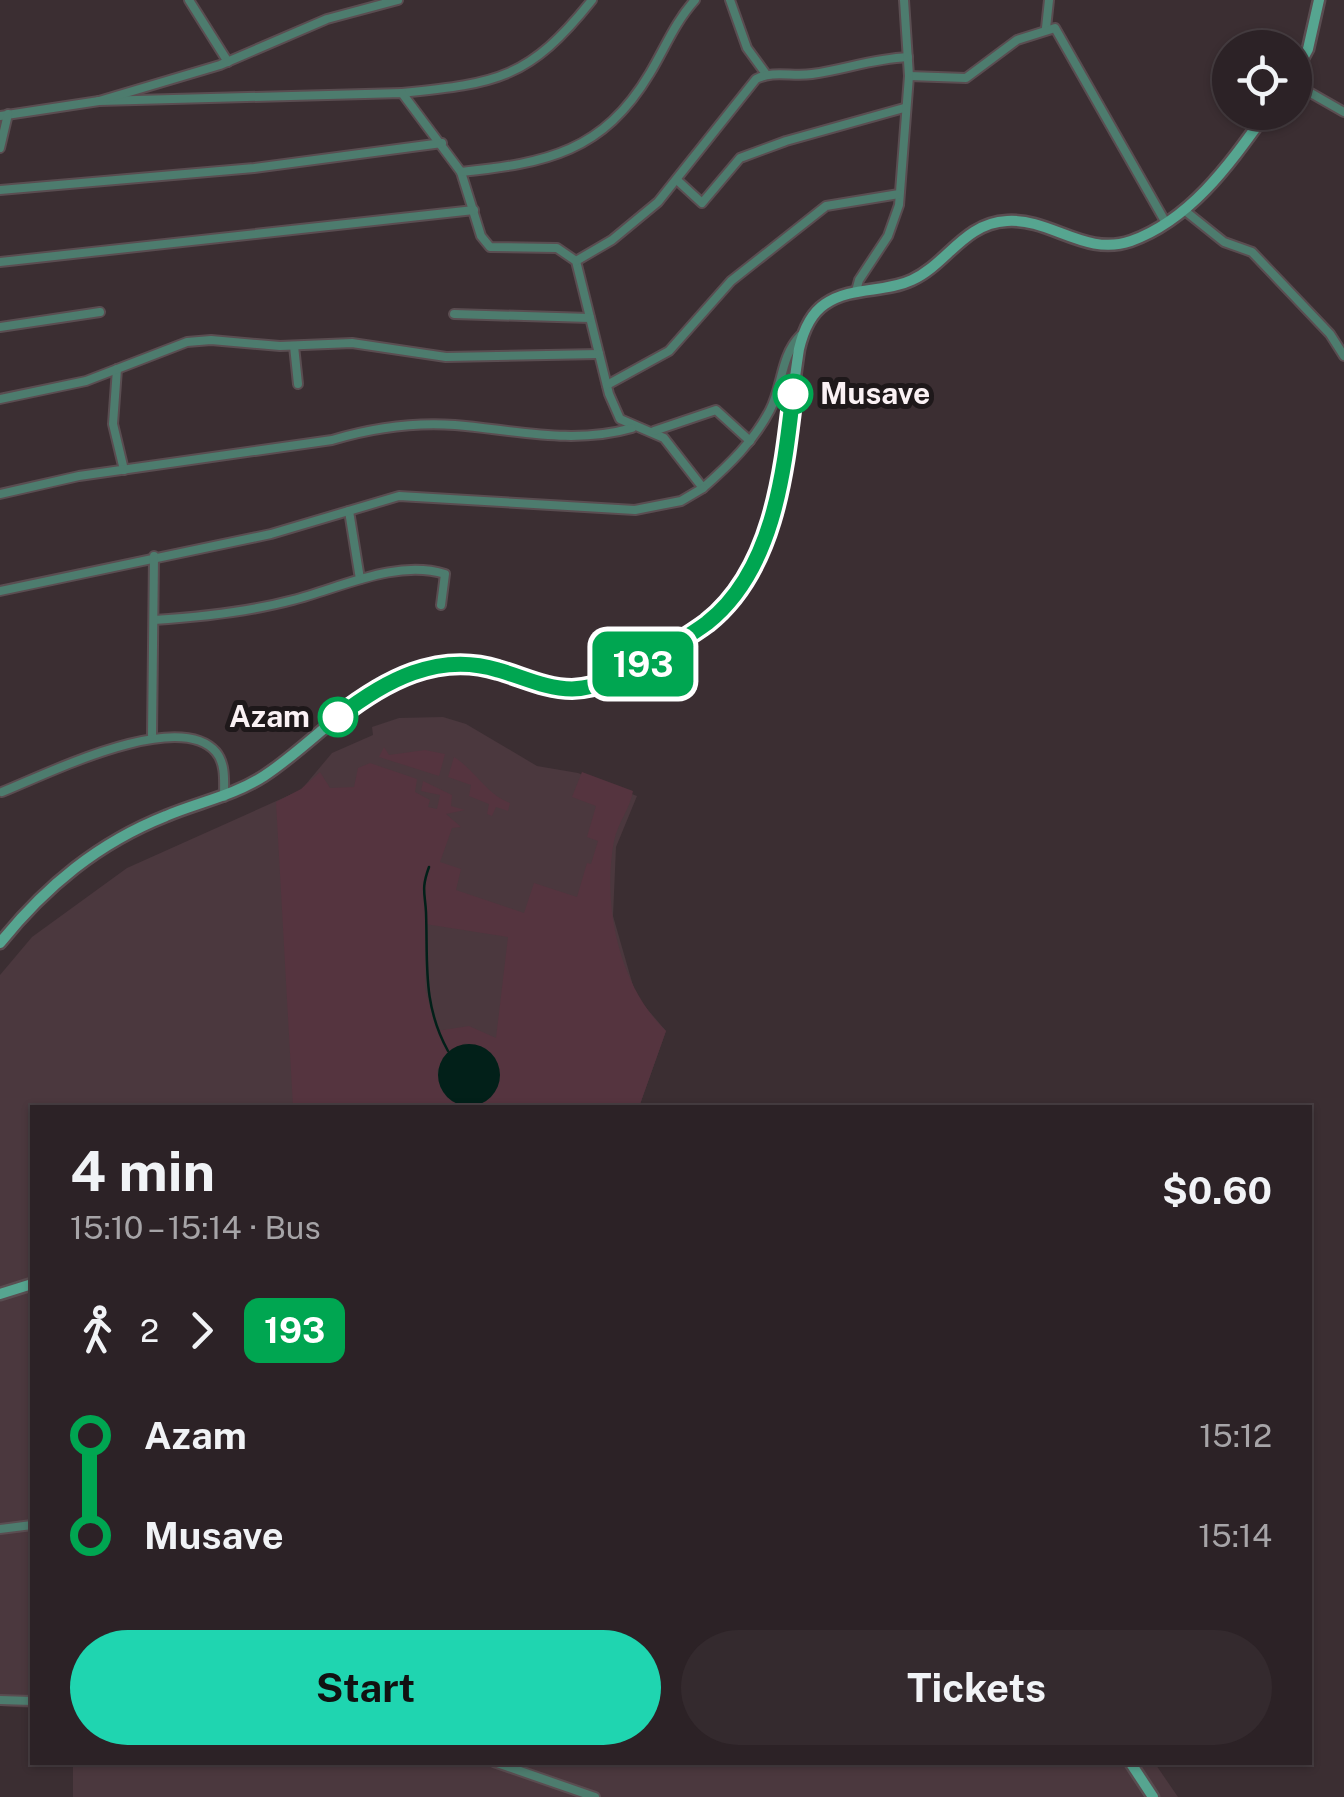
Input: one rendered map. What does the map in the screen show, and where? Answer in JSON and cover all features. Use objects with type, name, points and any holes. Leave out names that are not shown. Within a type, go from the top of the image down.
[{"type":"main road","points":[[1312,31],[1319,0]]},
{"type":"main road","points":[[0,942],[4,930],[60,878],[103,848],[138,827],[224,797],[264,776],[385,683],[414,671],[470,665],[558,688],[589,686],[642,664],[708,622],[743,582],[766,534],[788,450],[803,334],[821,307],[856,291],[910,281],[974,231],[990,224],[1030,222],[1068,239],[1104,245],[1128,242],[1166,223],[1211,187],[1254,130]]},
{"type":"main road","points":[[0,1294],[30,1285]]},
{"type":"main road","points":[[1132,1765],[1153,1797]]},
{"type":"street","points":[[189,0],[228,62]]},
{"type":"street","points":[[99,101],[228,62],[327,20],[398,0]]},
{"type":"street","points":[[0,148],[4,115],[99,101],[402,94],[471,87],[527,66],[560,39],[592,0]]},
{"type":"street","points":[[461,172],[548,161],[585,142],[629,107],[668,36],[695,0]]},
{"type":"street","points":[[730,0],[746,48],[766,74]]},
{"type":"street","points":[[856,291],[896,221],[909,76],[904,0]]},
{"type":"street","points":[[1046,28],[1050,0]]},
{"type":"street","points":[[909,76],[976,74],[1017,40],[1046,28],[1062,34],[1166,223]]},
{"type":"street","points":[[576,261],[632,225],[677,180],[744,90],[766,74],[809,74],[869,58],[908,58]]},
{"type":"street","points":[[402,94],[461,172],[481,236],[490,247],[557,248],[576,261],[607,385],[620,420],[654,431],[716,410],[750,441]]},
{"type":"street","points":[[1312,94],[1344,112]]},
{"type":"street","points":[[677,180],[702,203],[740,158],[904,108]]},
{"type":"street","points":[[0,190],[254,168],[442,144]]},
{"type":"street","points":[[607,385],[669,351],[731,281],[826,206],[900,194]]},
{"type":"street","points":[[0,262],[474,210]]},
{"type":"street","points":[[1184,210],[1224,242],[1252,252],[1330,334],[1344,356]]},
{"type":"street","points":[[0,326],[100,312]]},
{"type":"street","points":[[454,314],[590,318]]},
{"type":"street","points":[[0,591],[270,534],[349,510],[423,494],[468,502],[634,510],[681,502],[703,488],[750,441],[770,410],[791,348],[803,334]]},
{"type":"street","points":[[0,399],[86,381],[186,342],[294,346],[352,343],[446,356],[599,354]]},
{"type":"street","points":[[294,346],[298,384]]},
{"type":"street","points":[[117,369],[113,424],[124,470]]},
{"type":"street","points":[[0,494],[408,425],[454,425],[531,436],[614,433],[637,427]]},
{"type":"street","points":[[654,431],[703,488]]},
{"type":"street","points":[[349,510],[360,579]]},
{"type":"street","points":[[152,735],[154,556]]},
{"type":"street","points":[[154,620],[294,600],[360,579],[439,572],[446,582],[440,605]]},
{"type":"street","points":[[2,792],[152,735],[203,743],[214,750],[224,769],[224,797]]},
{"type":"street","points":[[0,1529],[30,1525]]},
{"type":"street","points":[[0,1700],[30,1701]]},
{"type":"street","points":[[503,1765],[595,1797]]},
{"type":"shaded area","points":[[443,717],[466,724],[537,766],[578,773],[637,796],[616,847],[613,916],[636,996],[666,1031],[640,1105],[30,1105],[30,1708],[0,1706],[0,975],[32,937],[127,868],[301,790],[332,753],[373,735],[372,727],[399,718]]},
{"type":"shaded area","points":[[384,747],[389,755],[425,750],[445,754],[439,776],[379,757]]},
{"type":"shaded area","points":[[454,757],[494,794],[510,803],[508,811],[496,807],[492,816],[487,814],[489,804],[469,796],[471,785],[448,777]]},
{"type":"shaded area","points":[[370,763],[417,779],[415,792],[430,800],[428,807],[437,809],[440,795],[421,791],[423,781],[452,795],[451,806],[465,810],[446,814],[461,827],[452,828],[440,862],[461,869],[456,890],[524,913],[534,883],[577,897],[587,863],[591,864],[598,841],[587,837],[596,806],[572,797],[582,772],[633,791],[614,841],[610,891],[613,917],[636,991],[666,1031],[640,1105],[293,1105],[276,802],[301,789],[320,772],[330,788],[354,787],[358,768]],"holes":[[[425,924],[508,937],[496,1038],[469,1026],[437,1031],[425,989]],[[465,1043],[486,1048],[441,1089],[437,1070]]]},
{"type":"shaded area","points":[[457,1046],[481,1046],[498,1063],[498,1087],[481,1104],[457,1104],[440,1087],[440,1063]]},
{"type":"shaded area","points":[[73,1765],[1156,1765],[1178,1797],[73,1797]]},
{"type":"waterway","points":[[429,867],[424,891],[428,983],[434,1017],[448,1051]]},
{"type":"bus line","name":"193","points":[[338,717],[385,683],[442,665],[495,668],[558,688],[601,684],[642,664],[708,622],[743,582],[766,534],[788,450],[793,394]]},
{"type":"place","name":"Musave","points":[[793,394]]},
{"type":"place","name":"Azam","points":[[338,717]]}]
